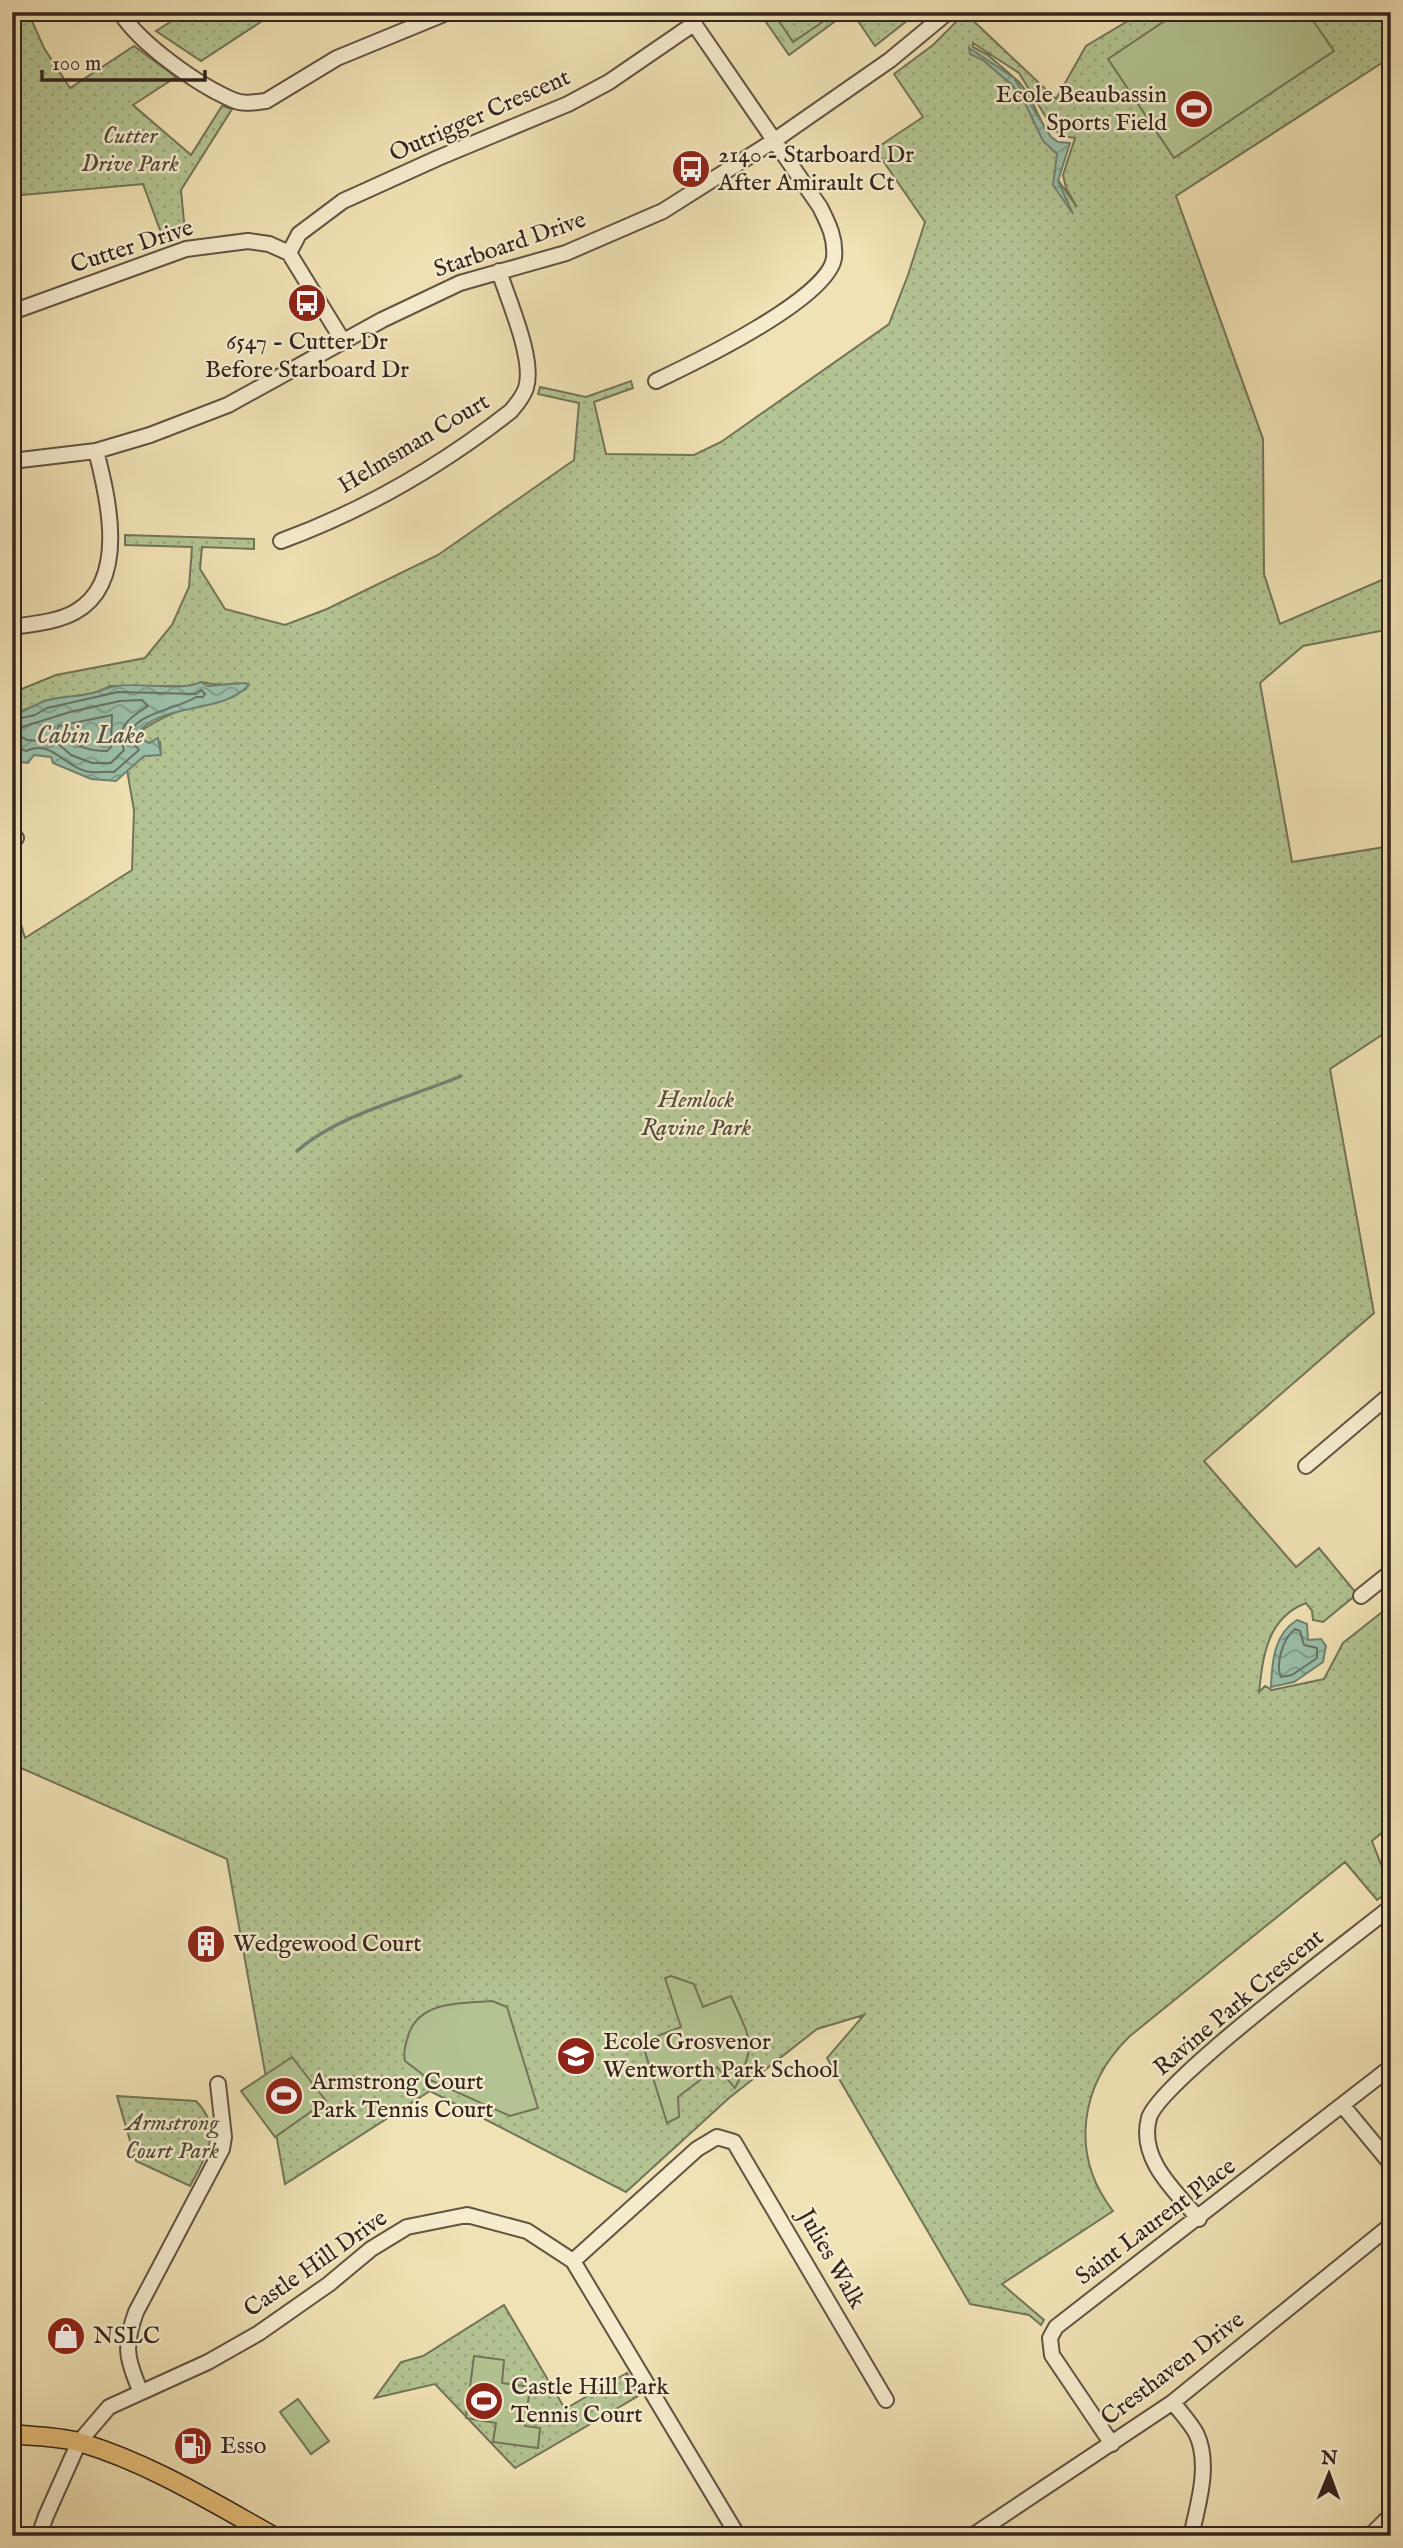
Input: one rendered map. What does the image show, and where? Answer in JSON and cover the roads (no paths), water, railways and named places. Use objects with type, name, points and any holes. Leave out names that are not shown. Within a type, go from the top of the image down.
[{"type":"main road","points":[[12,2434],[79,2442],[116,2454],[201,2496],[273,2536]]},
{"type":"street","points":[[120,12],[136,34],[173,63],[234,100],[253,103],[266,101],[363,45],[449,12]]},
{"type":"street","name":"Starboard Drive","points":[[12,461],[96,451],[150,435],[228,405],[343,341],[460,283],[566,253],[663,211],[775,140],[890,60],[948,12]]},
{"type":"street","points":[[656,381],[740,340],[814,288],[827,274],[834,259],[833,234],[820,207],[690,18]]},
{"type":"street","name":"Outrigger Crescent","points":[[289,253],[299,234],[343,201],[568,104],[609,82],[690,18]]},
{"type":"street","name":"Cutter Drive","points":[[12,312],[186,249],[248,241],[269,243],[289,253]]},
{"type":"street","points":[[289,253],[343,341]]},
{"type":"street","name":"Helmsman Court","points":[[281,541],[309,530],[425,470],[511,411],[522,398],[527,374],[523,349],[499,271]]},
{"type":"street","points":[[12,627],[54,620],[76,611],[94,597],[113,538],[96,451]]},
{"type":"street","points":[[1306,1466],[1391,1394]]},
{"type":"street","points":[[1361,1596],[1391,1572]]},
{"type":"street","name":"Ravine Park Crescent","points":[[1199,2219],[1158,2172],[1149,2148],[1149,2118],[1161,2097],[1247,2022],[1391,1907]]},
{"type":"street","name":"Saint Laurent Place","points":[[1112,2444],[1052,2355],[1050,2338],[1056,2327],[1199,2219],[1391,2067]]},
{"type":"street","points":[[140,2390],[127,2361],[128,2334],[136,2312],[222,2149],[224,2137],[218,2084]]},
{"type":"street","points":[[1343,2106],[1391,2164]]},
{"type":"street","name":"Julies Walk","points":[[573,2261],[697,2148],[717,2137],[734,2142],[886,2400]]},
{"type":"street","name":"Castle Hill Drive","points":[[43,2536],[41,2530],[46,2516],[79,2442],[109,2407],[140,2390],[208,2362],[259,2333],[329,2284],[371,2249],[407,2227],[467,2216],[493,2220],[527,2231],[573,2261],[738,2536]]},
{"type":"street","name":"Cresthaven Drive","points":[[972,2536],[1173,2402],[1391,2225]]},
{"type":"street","points":[[1173,2402],[1196,2434],[1203,2454],[1199,2498],[1191,2536]]},
{"type":"street","points":[[1370,2536],[1391,2515]]},
{"type":"water","points":[[969,48],[1014,78],[1051,137],[1058,142],[1070,143],[1058,181],[1073,214],[1053,185],[1057,154],[1043,141],[1025,103],[1012,85],[983,60],[970,54]]},
{"type":"water","name":"Cabin Lake","points":[[201,682],[208,686],[249,685],[237,695],[223,701],[175,712],[146,725],[135,736],[149,743],[158,738],[161,755],[144,756],[116,781],[91,779],[53,763],[51,757],[34,755],[28,763],[21,762],[16,752],[12,751],[12,714],[42,702],[89,694],[116,686],[171,687]]},
{"type":"water","points":[[1297,1620],[1307,1624],[1308,1640],[1321,1639],[1326,1646],[1323,1662],[1294,1682],[1271,1687],[1279,1640]]},
{"type":"waterway","points":[[297,1151],[314,1138],[354,1117],[461,1076]]},
{"type":"place","name":"Ecole Beaubassin Sports Field","points":[[1194,109]]},
{"type":"place","name":"2140 - Starboard Dr After Amirault Ct","points":[[691,169]]},
{"type":"place","name":"6547 - Cutter Dr Before Starboard Dr","points":[[307,303]]},
{"type":"place","name":"Wedgewood Court","points":[[206,1944]]},
{"type":"place","name":"Ecole Grosvenor Wentworth Park School","points":[[576,2056]]},
{"type":"place","name":"Armstrong Court Park Tennis Court","points":[[284,2096]]},
{"type":"place","name":"NSLC","points":[[66,2336]]},
{"type":"place","name":"Castle Hill Park Tennis Court","points":[[484,2401]]},
{"type":"place","name":"Esso","points":[[193,2446]]},
{"type":"park label","name":"Cutter Drive Park","points":[[130,150]]},
{"type":"park label","name":"Hemlock Ravine Park","points":[[696,1114]]},
{"type":"park label","name":"Armstrong Court Park","points":[[172,2137]]}]
